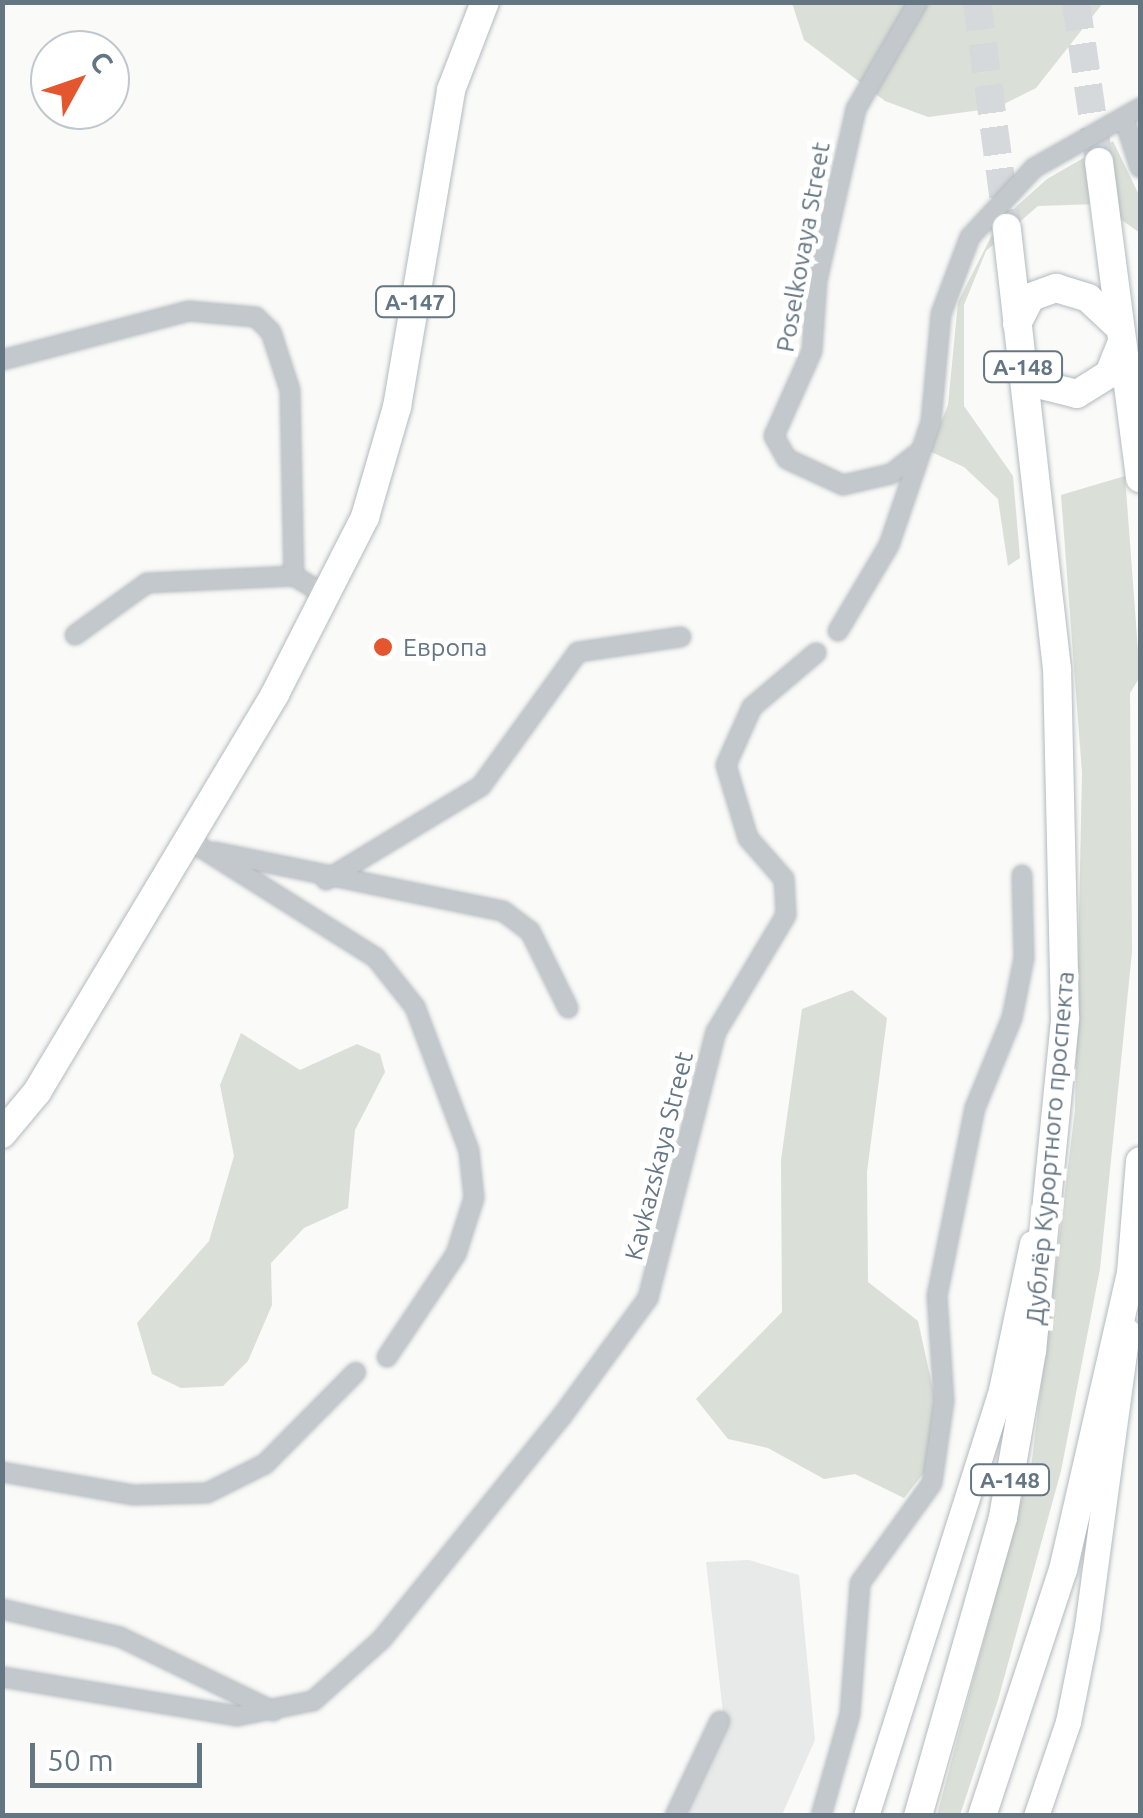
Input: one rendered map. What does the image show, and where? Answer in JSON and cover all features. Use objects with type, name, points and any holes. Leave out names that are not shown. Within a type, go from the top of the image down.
[{"type":"main road","name":"А-147","points":[[2,1134],[44,1081],[194,843],[329,598],[397,407],[452,90],[484,2]]},
{"type":"main road","points":[[1100,162],[1140,478]]},
{"type":"main road","name":"Дублёр Курортного проспекта","points":[[918,1816],[1004,1517],[1056,1136],[1066,828],[1044,506],[1018,337],[1007,228]]},
{"type":"main road","name":"А-148","points":[[1056,288],[1088,298],[1121,335],[1109,374],[1078,394],[1041,385],[1018,337],[1031,297],[1056,288]]},
{"type":"main road","name":"А-148","points":[[866,1816],[1001,1390],[1056,1136]]},
{"type":"main road","name":"А-148","points":[[1036,1816],[1068,1722],[1103,1539],[1140,1161]]},
{"type":"main road","name":"А-148","points":[[982,1816],[1064,1570],[1131,1273]]},
{"type":"street","name":"Poselkovaya Street","points":[[918,2],[856,109],[818,281],[812,352],[774,436],[787,459],[842,485],[891,474],[922,450]]},
{"type":"street","points":[[838,631],[889,546],[922,450],[941,314],[970,237],[1034,168],[1125,121],[1140,108]]},
{"type":"street","points":[[1125,121],[1140,168]]},
{"type":"street","points":[[2,360],[189,311],[256,317],[279,351],[294,421],[294,576]]},
{"type":"street","points":[[75,635],[147,583],[294,576],[329,598]]},
{"type":"street","points":[[326,880],[481,786],[578,652],[681,637]]},
{"type":"street","name":"Kavkazskaya Street","points":[[2,1677],[237,1716],[273,1711],[330,1690],[382,1639],[648,1298],[716,1032],[789,897],[748,838],[727,785],[730,743],[752,707],[816,653]]},
{"type":"street","points":[[194,843],[326,880],[504,911],[530,931],[568,1008]]},
{"type":"street","points":[[194,843],[389,969],[415,1008],[468,1151],[474,1198],[456,1254],[387,1357]]},
{"type":"street","points":[[822,1816],[850,1714],[863,1628],[860,1583],[932,1483],[944,1401],[937,1296],[974,1108],[1012,1018],[1024,958],[1022,874]]},
{"type":"street","points":[[2,1472],[134,1495],[207,1493],[266,1464],[356,1372]]},
{"type":"street","points":[[2,1609],[120,1637],[273,1711]]},
{"type":"street","points":[[675,1816],[720,1721]]},
{"type":"shaded area","points":[[792,3],[1103,3],[1036,88],[996,108],[928,117],[885,101],[804,40]]},
{"type":"shaded area","points":[[1113,141],[1140,197],[1140,233],[1099,204],[1038,206],[986,251],[964,305],[964,406],[1013,476],[1020,558],[1008,566],[998,499],[964,467],[929,451],[948,405],[958,302],[998,223],[1047,179]]},
{"type":"shaded area","points":[[1125,476],[1140,677],[1130,693],[1132,952],[1100,1269],[1061,1471],[998,1700],[960,1815],[937,1815],[1032,1460],[1075,1110],[1082,773],[1061,495]]},
{"type":"shaded area","points":[[852,990],[887,1018],[867,1172],[868,1282],[918,1321],[935,1398],[927,1469],[904,1498],[855,1474],[824,1479],[768,1448],[728,1439],[696,1399],[782,1312],[781,1160],[802,1009]]},
{"type":"shaded area","points":[[241,1033],[300,1070],[357,1044],[380,1054],[385,1072],[355,1130],[348,1208],[304,1228],[271,1263],[272,1305],[248,1361],[223,1386],[181,1388],[152,1374],[137,1323],[209,1241],[234,1156],[220,1085]]},
{"type":"shaded area","points":[[749,1560],[799,1575],[815,1740],[782,1815],[685,1816],[724,1722],[706,1562]]},
{"type":"tunnel","points":[[977,2],[1007,224]]},
{"type":"tunnel","points":[[1076,2],[1099,162]]},
{"type":"place","name":"Европа","points":[[383,647]]}]
